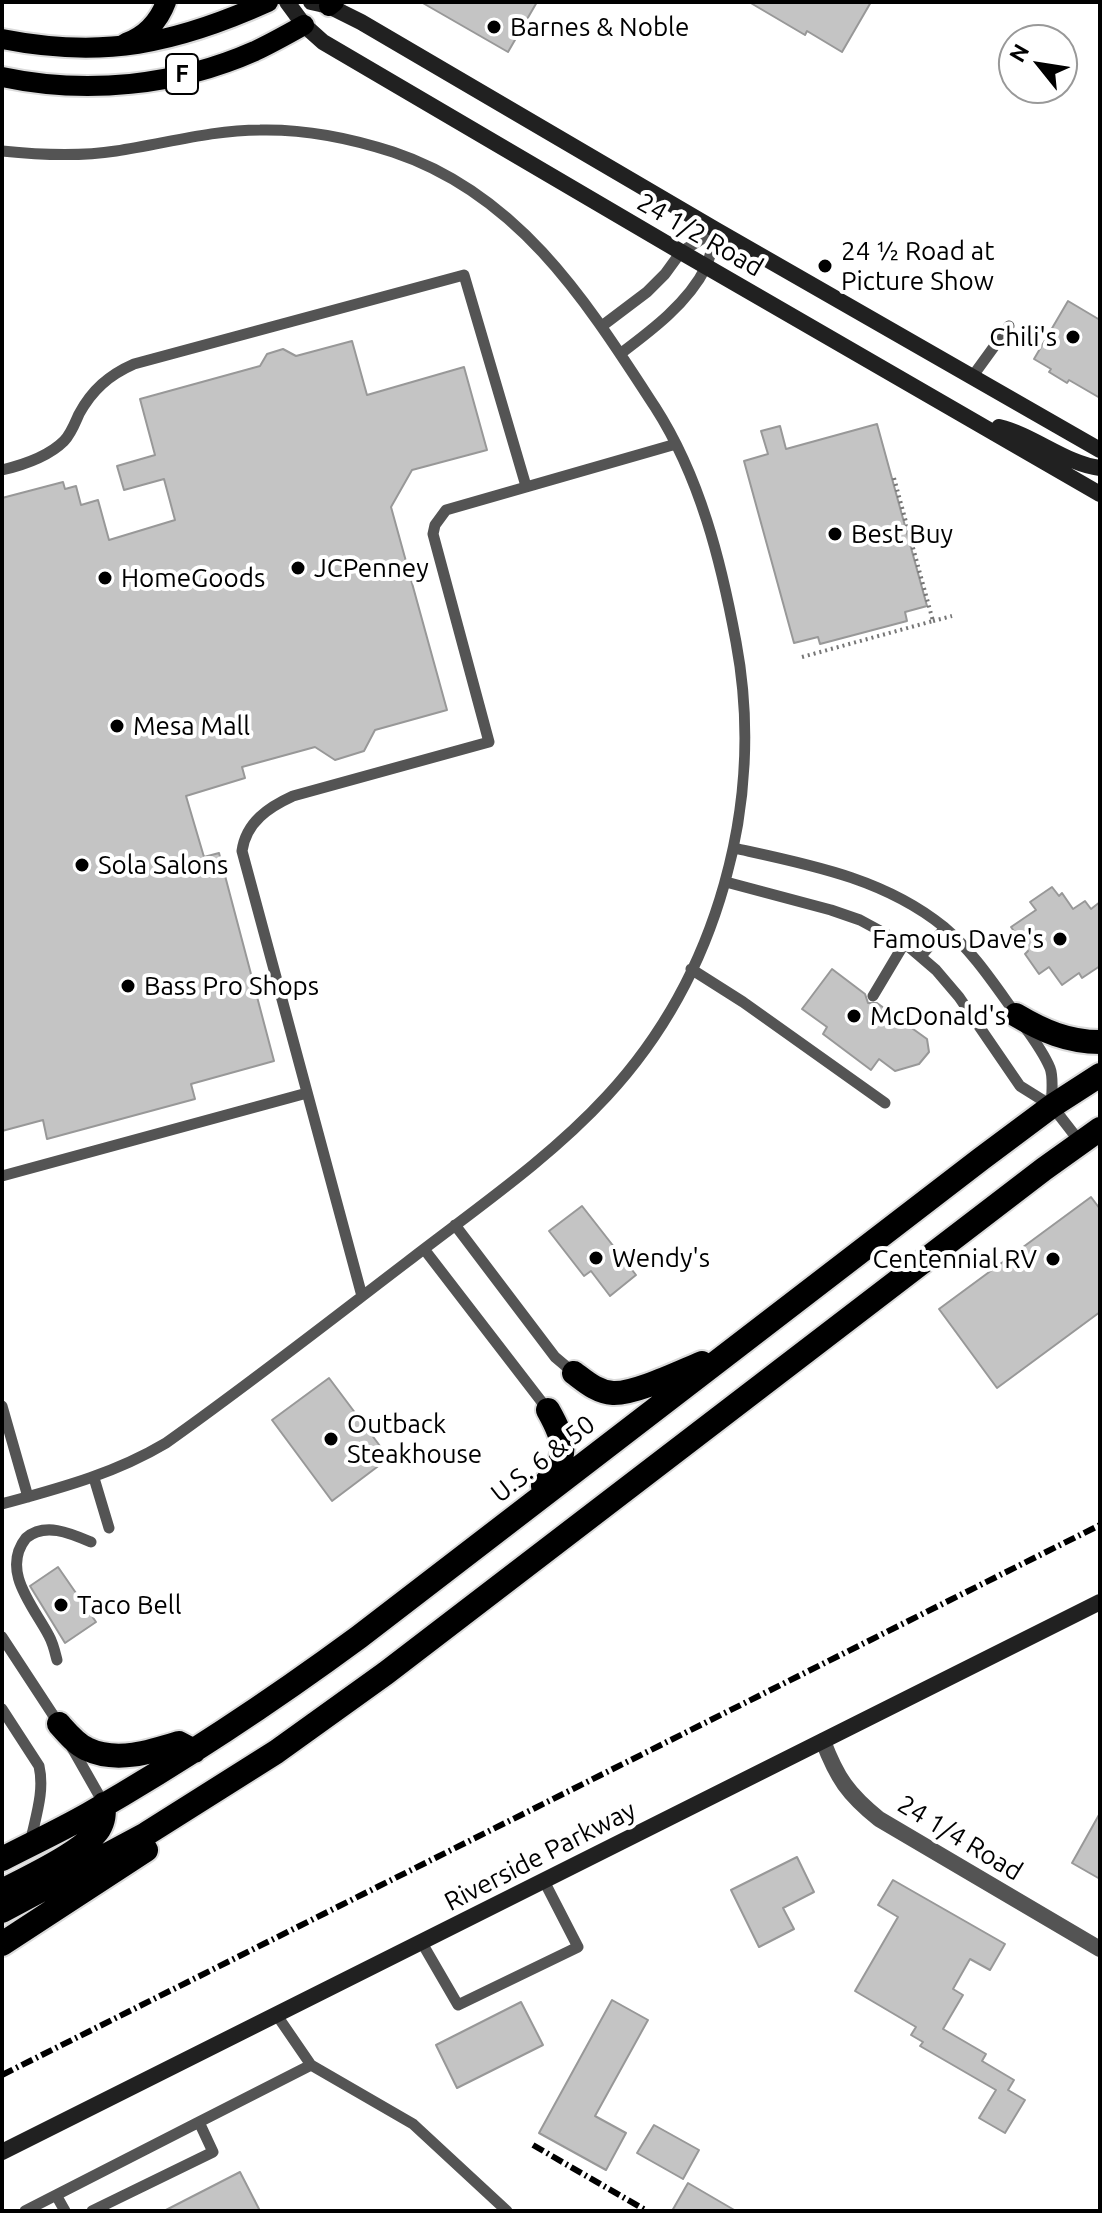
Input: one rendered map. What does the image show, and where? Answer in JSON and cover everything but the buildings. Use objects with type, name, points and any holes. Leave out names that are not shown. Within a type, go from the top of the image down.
[{"type":"highway","points":[[1016,1015],[1062,1038],[1100,1042]]},
{"type":"highway","name":"U.S. 6 & 50","points":[[2,1859],[194,1751],[293,1685],[1052,1106],[1100,1075]]},
{"type":"highway","points":[[2,1944],[136,1856],[398,1664],[1090,1136]]},
{"type":"highway","points":[[574,1373],[595,1389],[614,1393],[648,1384],[730,1352]]},
{"type":"highway","points":[[515,1516],[548,1481],[561,1461],[564,1444],[548,1410]]},
{"type":"highway","points":[[59,1724],[85,1748],[98,1753],[117,1756],[147,1753],[179,1743],[194,1751]]},
{"type":"highway","points":[[2,1911],[146,1834],[276,1752]]},
{"type":"highway","points":[[2,1891],[84,1845],[101,1826],[104,1804]]},
{"type":"main road","points":[[110,48],[143,34],[155,23],[166,2]]},
{"type":"main road","name":"F","points":[[2,39],[48,47],[110,48],[148,44],[185,35],[268,2]]},
{"type":"main road","name":"24 1/2 Road","points":[[287,2],[304,25],[323,42],[1098,491]]},
{"type":"main road","name":"F","points":[[2,77],[80,86],[143,83],[170,77],[226,62],[256,50],[304,25],[324,3]]},
{"type":"main road","name":"24 1/2 Road","points":[[324,3],[1100,450]]},
{"type":"main road","points":[[974,421],[1006,428],[1083,465],[1100,468]]},
{"type":"main road","name":"Riverside Parkway","points":[[2,2152],[1100,1602]]},
{"type":"street","name":"24 1/4 Road","points":[[823,1741],[842,1783],[859,1803],[879,1819],[1100,1949]]},
{"type":"lane","points":[[2,151],[80,155],[226,132],[259,130],[321,134],[395,153],[455,180],[500,210],[548,256],[602,326],[676,444],[697,494],[727,595],[744,708],[744,759],[734,848],[726,882],[691,969],[669,1009],[644,1049],[606,1097],[567,1135],[455,1225],[166,1443],[138,1460],[94,1478],[2,1504]]},
{"type":"lane","points":[[602,326],[647,292],[681,252],[716,230]]},
{"type":"lane","points":[[620,354],[668,315],[691,290],[706,266],[716,230]]},
{"type":"lane","points":[[2,470],[22,465],[57,447],[67,438],[93,392],[117,371],[464,275],[526,486]]},
{"type":"lane","points":[[972,377],[1009,326]]},
{"type":"lane","points":[[362,1296],[242,851],[244,841],[261,815],[293,796],[489,742],[433,534],[435,525],[446,510],[676,444]]},
{"type":"lane","points":[[734,848],[812,866],[874,886],[903,899],[945,928],[988,975],[1051,1070],[1052,1106]]},
{"type":"lane","points":[[726,882],[860,920],[904,944],[921,956],[959,997],[1020,1086],[1090,1136]]},
{"type":"lane","points":[[921,956],[945,928]]},
{"type":"lane","points":[[873,996],[904,944]]},
{"type":"lane","points":[[691,969],[743,1002],[885,1103]]},
{"type":"lane","points":[[2,1176],[307,1093]]},
{"type":"lane","points":[[455,1225],[555,1357],[574,1373]]},
{"type":"lane","points":[[424,1249],[548,1410]]},
{"type":"lane","points":[[2,1406],[28,1497]]},
{"type":"lane","points":[[94,1478],[109,1528]]},
{"type":"lane","points":[[57,1660],[49,1636],[20,1595],[11,1574],[12,1560],[27,1537],[41,1530],[70,1533],[91,1542]]},
{"type":"lane","points":[[2,1637],[59,1724],[104,1804]]},
{"type":"lane","points":[[2,1709],[39,1766],[41,1790],[30,1845]]},
{"type":"lane","points":[[422,1943],[458,2005],[578,1947],[544,1881]]},
{"type":"lane","points":[[276,2014],[311,2065],[413,2124],[507,2211]]},
{"type":"lane","points":[[25,2211],[311,2065]]},
{"type":"lane","points":[[92,2211],[213,2152],[199,2122]]},
{"type":"lane","points":[[56,2195],[65,2211]]},
{"type":"path","points":[[894,478],[933,621]]},
{"type":"path","points":[[802,657],[952,616]]},
{"type":"path","points":[[866,632],[868,639]]},
{"type":"railway","points":[[2,2075],[1100,1525]]},
{"type":"railway","points":[[533,2145],[647,2211]]},
{"type":"place","name":"Barnes & Noble","points":[[494,27]]},
{"type":"place","name":"24 ½ Road at Picture Show","points":[[825,266]]},
{"type":"place","name":"Chili's","points":[[1073,337]]},
{"type":"place","name":"Best Buy","points":[[835,534]]},
{"type":"place","name":"JCPenney","points":[[298,568]]},
{"type":"place","name":"HomeGoods","points":[[105,578]]},
{"type":"place","name":"Mesa Mall","points":[[117,726]]},
{"type":"place","name":"Sola Salons","points":[[82,865]]},
{"type":"place","name":"Famous Dave's","points":[[1060,939]]},
{"type":"place","name":"Bass Pro Shops","points":[[128,986]]},
{"type":"place","name":"McDonald's","points":[[854,1016]]},
{"type":"place","name":"Wendy's","points":[[596,1258]]},
{"type":"place","name":"Centennial RV","points":[[1053,1259]]},
{"type":"place","name":"Outback Steakhouse","points":[[331,1439]]},
{"type":"place","name":"Taco Bell","points":[[61,1605]]}]
